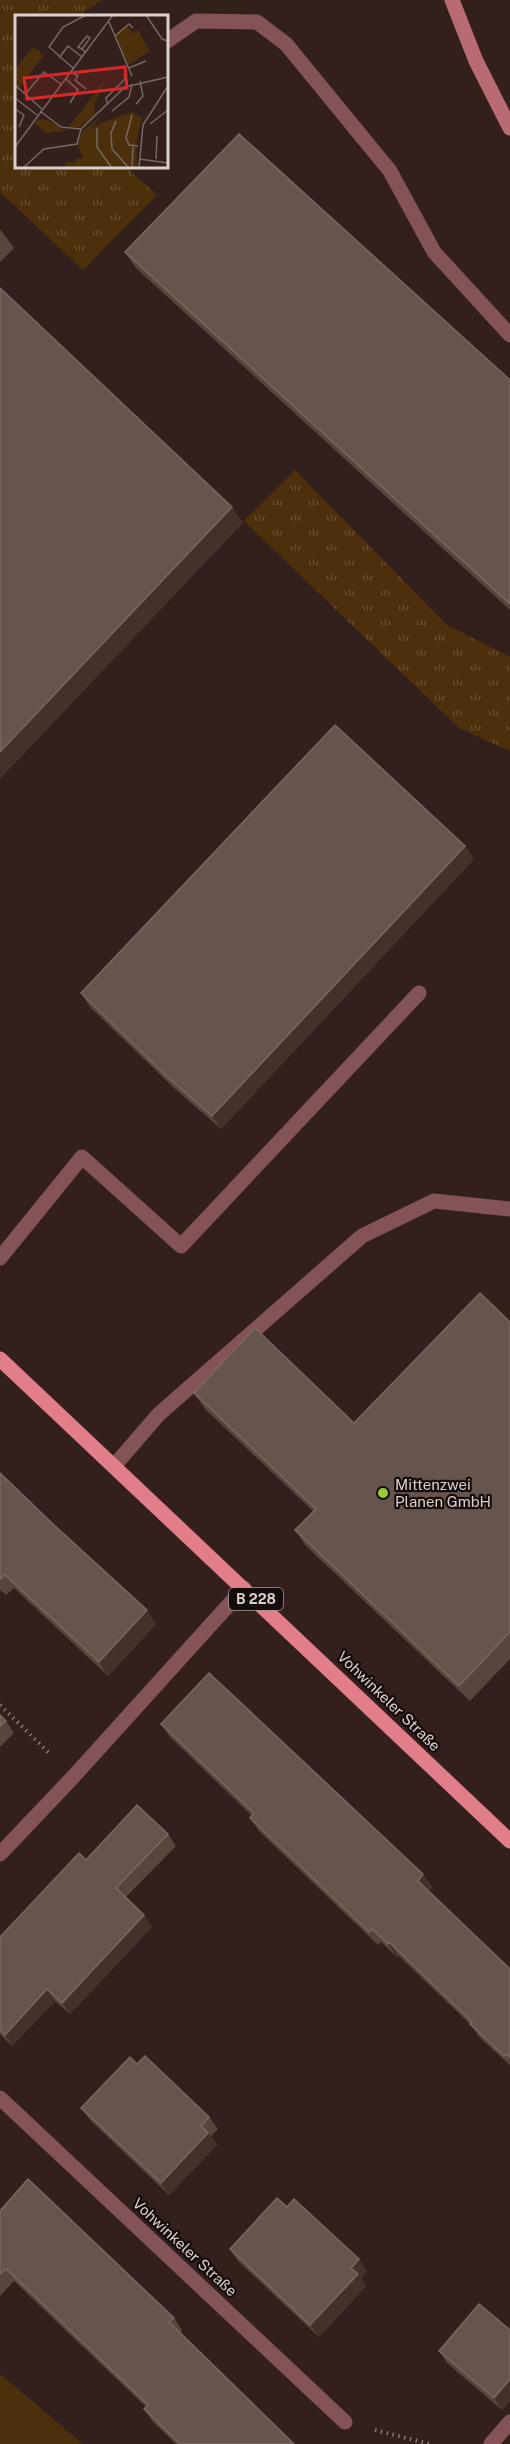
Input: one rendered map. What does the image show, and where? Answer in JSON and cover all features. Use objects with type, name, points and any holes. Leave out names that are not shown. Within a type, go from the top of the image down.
[{"type":"main road","points":[[452,0],[476,61],[510,129]]},
{"type":"main road","name":"Vohwinkeler Straße","points":[[0,1359],[510,1841]]},
{"type":"street","points":[[168,40],[196,21],[257,22],[286,44],[390,171],[434,252],[510,335]]},
{"type":"street","points":[[0,1258],[82,1157],[181,1245],[419,993]]},
{"type":"street","points":[[114,1466],[159,1414],[362,1236],[434,1201],[510,1209]]},
{"type":"street","points":[[0,1854],[74,1776],[244,1588]]},
{"type":"street","name":"Vohwinkeler Straße","points":[[0,2098],[345,2422]]},
{"type":"street","points":[[491,2444],[510,2422]]},
{"type":"path","points":[[0,1706],[74,1776]]},
{"type":"path","points":[[345,2422],[430,2444]]},
{"type":"green space","points":[[0,0],[102,0],[80,15],[15,15],[15,168],[127,168],[157,195],[83,270],[0,192]]},
{"type":"green space","points":[[295,470],[447,625],[510,657],[510,751],[459,728],[244,521]]},
{"type":"green space","points":[[0,2374],[83,2444],[0,2444]]},
{"type":"building","points":[[239,134],[510,380],[510,604],[125,252]]},
{"type":"building","points":[[0,288],[232,507],[0,752]]},
{"type":"building","points":[[335,725],[465,846],[212,1116],[165,1075],[81,993]]},
{"type":"building","name":"Mittenzwei Planen GmbH","points":[[480,1293],[510,1322],[510,1632],[459,1686],[295,1530],[316,1509],[194,1393],[255,1328],[354,1423]]},
{"type":"building","points":[[0,1473],[147,1610],[99,1662],[5,1575],[0,1579]]},
{"type":"building","points":[[209,1673],[423,1874],[418,1881],[510,1969],[510,2057],[506,2054],[504,2056],[470,2024],[472,2022],[389,1942],[388,1944],[372,1929],[369,1932],[250,1818],[254,1813],[161,1724]]},
{"type":"building","points":[[0,1715],[6,1721],[0,1726]]},
{"type":"building","points":[[137,1805],[168,1834],[116,1888],[144,1915],[62,2003],[47,1989],[5,2035],[0,2030],[0,1937],[79,1853],[86,1860]]},
{"type":"building","points":[[145,2056],[209,2117],[201,2126],[208,2133],[161,2183],[81,2108],[130,2057],[137,2064]]},
{"type":"building","points":[[28,2179],[174,2318],[169,2322],[294,2444],[180,2444],[144,2409],[148,2405],[6,2269],[0,2274],[0,2211]]},
{"type":"building","points":[[277,2198],[287,2207],[294,2199],[359,2259],[351,2268],[358,2274],[310,2325],[230,2249]]},
{"type":"building","points":[[479,2304],[510,2330],[510,2379],[494,2398],[439,2351]]},
{"type":"place","name":"Mittenzwei Planen GmbH","points":[[383,1493]]}]
